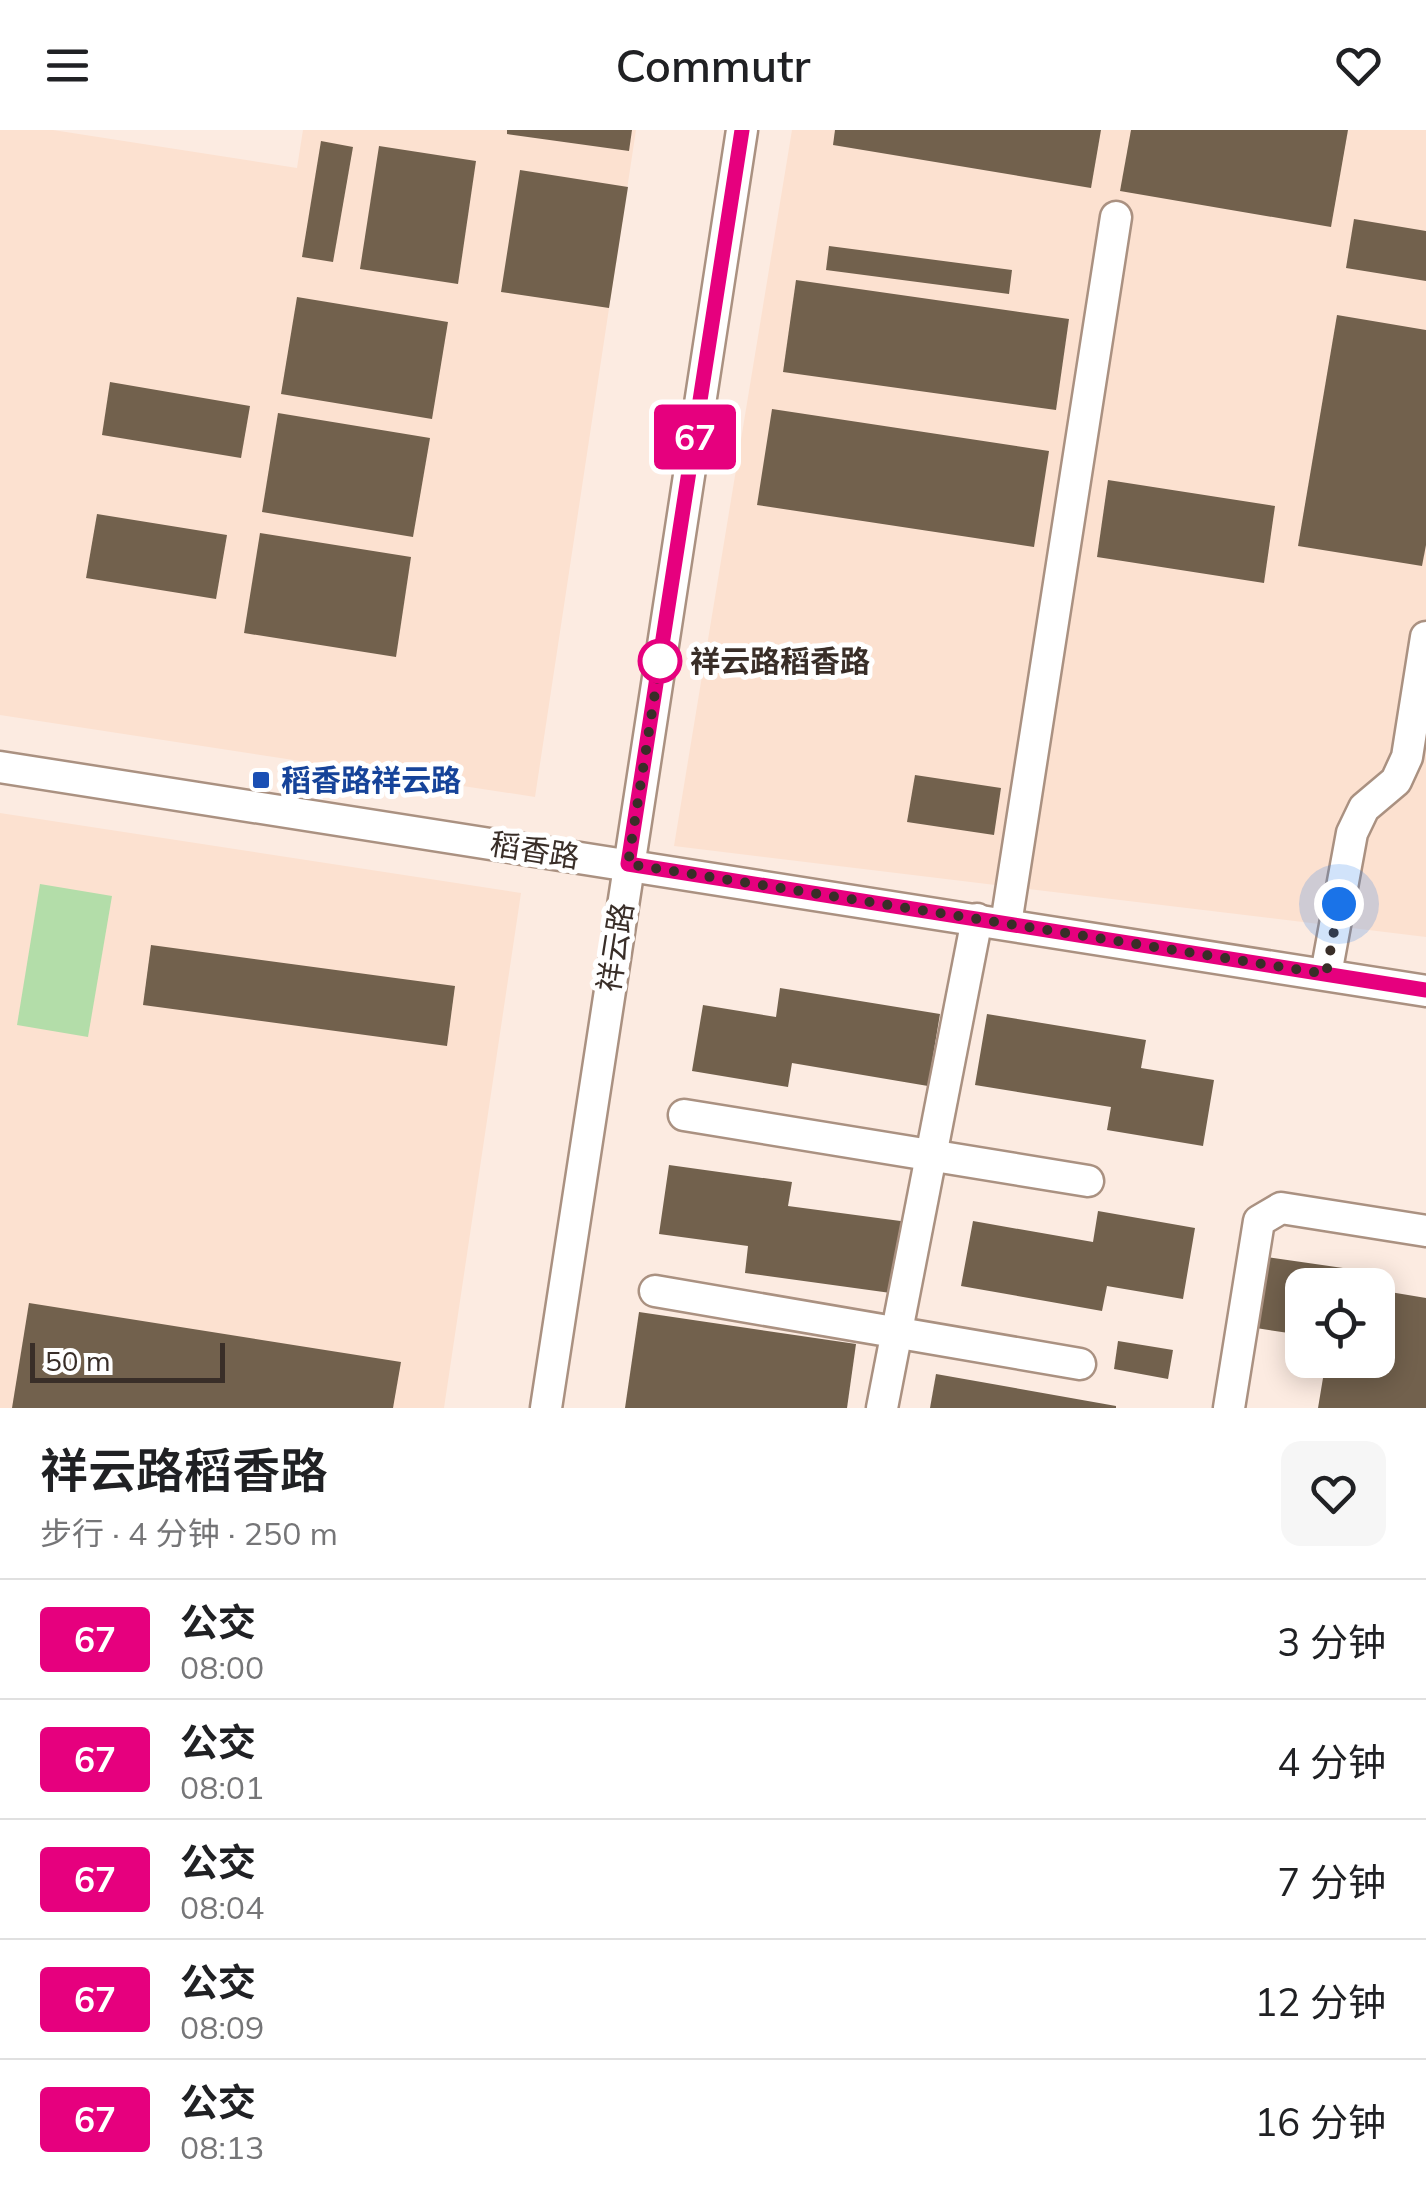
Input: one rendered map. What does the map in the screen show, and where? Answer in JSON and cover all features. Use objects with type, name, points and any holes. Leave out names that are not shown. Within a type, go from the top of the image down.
[{"type":"street","name":"祥云路","points":[[546,1408],[742,130]]},
{"type":"street","points":[[882,1408],[932,1155],[992,922],[1116,218]]},
{"type":"street","points":[[1326,974],[1352,834],[1364,808],[1396,781],[1407,757],[1426,637]]},
{"type":"street","name":"稻香路","points":[[0,768],[1426,990]]},
{"type":"street","points":[[684,1115],[1088,1181]]},
{"type":"street","points":[[1229,1408],[1260,1221],[1280,1208],[1426,1231]]},
{"type":"street","points":[[655,1290],[1080,1364]]},
{"type":"shaded area","points":[[0,130],[53,130],[297,168],[303,130],[636,130],[535,797],[0,715]]},
{"type":"shaded area","points":[[792,130],[1426,130],[1426,937],[674,846]]},
{"type":"shaded area","points":[[0,813],[521,893],[444,1408],[0,1408]]},
{"type":"green space","points":[[40,884],[112,896],[88,1037],[17,1025]]},
{"type":"building","points":[[507,130],[632,130],[629,151],[507,134]]},
{"type":"building","points":[[835,130],[1101,130],[1091,188],[833,145]]},
{"type":"building","points":[[1131,130],[1348,130],[1331,227],[1120,191]]},
{"type":"building","points":[[321,141],[353,147],[333,262],[302,257]]},
{"type":"building","points":[[379,146],[476,161],[458,284],[360,269]]},
{"type":"building","points":[[520,170],[628,187],[609,308],[501,292]]},
{"type":"building","points":[[1354,219],[1426,231],[1426,281],[1346,268]]},
{"type":"building","points":[[829,246],[1012,270],[1009,294],[826,270]]},
{"type":"building","points":[[796,280],[1069,319],[1056,410],[783,372]]},
{"type":"building","points":[[297,297],[448,322],[432,419],[281,394]]},
{"type":"building","points":[[1337,315],[1426,330],[1426,545],[1422,566],[1298,546]]},
{"type":"building","points":[[110,382],[250,406],[241,458],[102,435]]},
{"type":"building","points":[[772,409],[1049,451],[1034,547],[757,505]]},
{"type":"building","points":[[278,413],[430,438],[413,537],[262,512]]},
{"type":"building","points":[[1108,480],[1275,506],[1264,583],[1097,557]]},
{"type":"building","points":[[97,514],[227,535],[216,599],[86,578]]},
{"type":"building","points":[[260,533],[411,557],[396,657],[244,633]]},
{"type":"building","points":[[915,775],[1001,788],[994,835],[907,822]]},
{"type":"building","points":[[151,945],[455,986],[447,1046],[143,1005]]},
{"type":"building","points":[[780,988],[940,1014],[928,1086],[792,1063],[788,1087],[692,1071],[703,1005],[776,1017]]},
{"type":"building","points":[[987,1014],[1146,1040],[1141,1068],[1214,1080],[1203,1146],[1107,1130],[1111,1107],[975,1085]]},
{"type":"building","points":[[669,1165],[792,1182],[788,1206],[908,1222],[898,1294],[745,1273],[748,1246],[659,1234]]},
{"type":"building","points":[[1098,1211],[1195,1228],[1183,1299],[1107,1286],[1102,1311],[961,1286],[973,1221],[1093,1242]]},
{"type":"building","points":[[1267,1257],[1343,1268],[1285,1268],[1285,1332],[1256,1328]]},
{"type":"building","points":[[1395,1293],[1426,1298],[1426,1408],[1318,1408],[1323,1378],[1395,1378]]},
{"type":"building","points":[[29,1303],[401,1362],[393,1408],[12,1408]]},
{"type":"building","points":[[639,1312],[856,1344],[847,1408],[625,1408]]},
{"type":"building","points":[[1118,1341],[1173,1350],[1168,1379],[1114,1369]]},
{"type":"building","points":[[936,1374],[1116,1406],[1116,1408],[930,1408]]},
{"type":"bus line","name":"67","points":[[742,130],[628,864],[1426,990]]},
{"type":"place","name":"祥云路稻香路","points":[[660,661]]},
{"type":"place","name":"稻香路祥云路","points":[[261,780]]},
{"type":"route","points":[[660,661],[628,864],[1326,974],[1339,904]]}]
